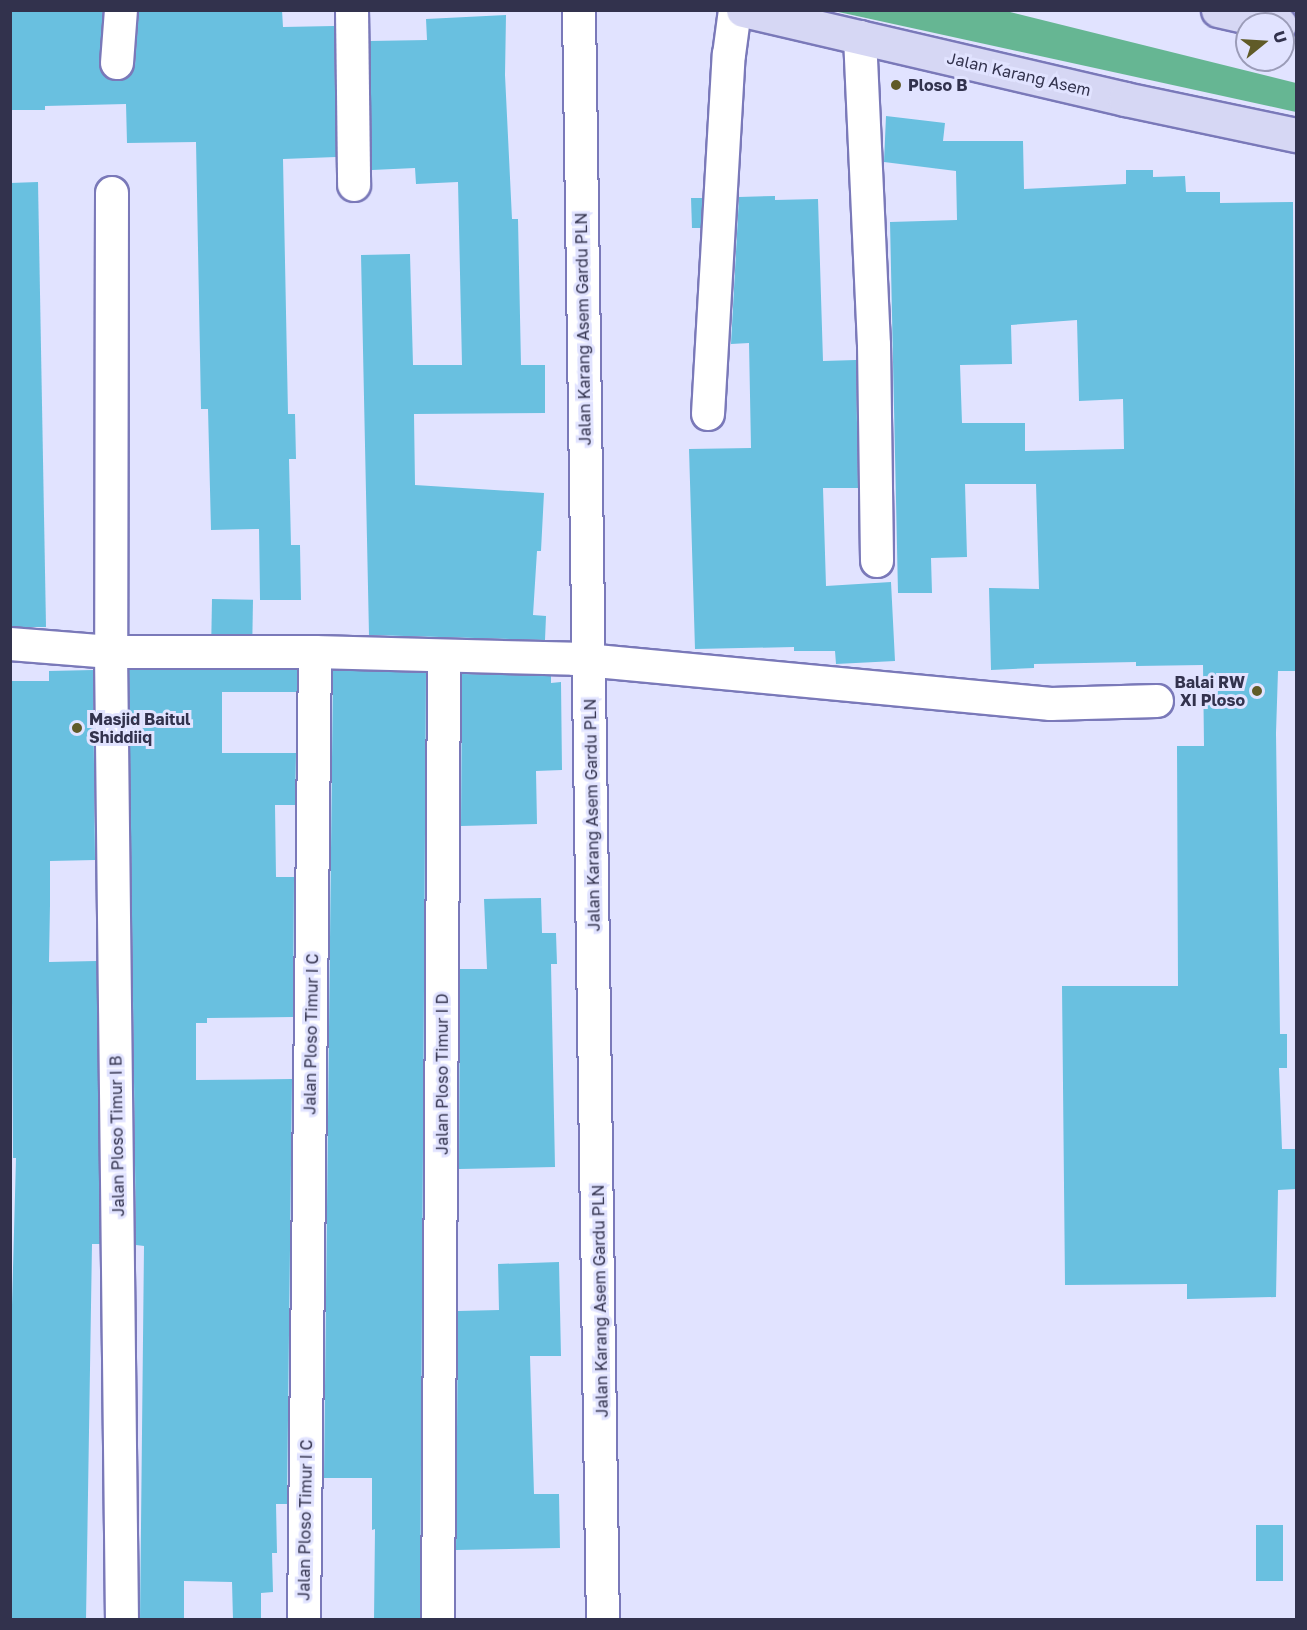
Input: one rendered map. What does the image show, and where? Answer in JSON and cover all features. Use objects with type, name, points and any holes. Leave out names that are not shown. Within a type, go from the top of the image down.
[{"type":"main road","name":"Jalan Karang Asem","points":[[742,10],[1125,99],[1296,135]]},
{"type":"main road","points":[[1218,10],[1235,14]]},
{"type":"street","points":[[117,63],[122,10]]},
{"type":"street","points":[[352,10],[354,185]]},
{"type":"street","name":"Jalan Karang Asem Gardu PLN","points":[[579,10],[603,1620]]},
{"type":"street","points":[[708,414],[729,55],[735,10]]},
{"type":"street","points":[[860,37],[874,345],[877,561]]},
{"type":"street","name":"Jalan Ploso Timur I B","points":[[112,193],[111,652],[122,1620]]},
{"type":"street","points":[[10,644],[111,652],[315,652],[588,661],[1051,704],[1157,701]]},
{"type":"street","name":"Jalan Ploso Timur I C","points":[[304,1620],[315,652]]},
{"type":"street","name":"Jalan Ploso Timur I D","points":[[438,1620],[444,657]]},
{"type":"shaded area","points":[[834,11],[1006,11],[1235,68],[1235,72],[1252,72],[1296,83],[1296,112]]},
{"type":"building","points":[[10,10],[103,10],[101,70],[107,78],[116,81],[125,79],[132,73],[135,65],[139,10],[282,10],[283,27],[334,26],[336,157],[283,159],[288,414],[295,414],[296,459],[289,459],[291,545],[300,545],[301,600],[260,600],[259,529],[211,530],[208,409],[201,409],[196,142],[127,143],[126,104],[45,106],[45,110],[10,110]]},
{"type":"building","points":[[506,15],[505,75],[512,219],[518,219],[521,365],[545,365],[545,413],[414,414],[415,485],[544,493],[541,551],[537,551],[533,615],[546,616],[545,640],[369,635],[361,255],[410,254],[413,365],[462,365],[458,182],[416,184],[415,168],[372,170],[370,41],[427,40],[426,19]]},
{"type":"building","points":[[886,116],[945,123],[943,141],[1023,141],[1024,189],[1126,184],[1126,170],[1153,170],[1153,177],[1185,176],[1186,192],[1220,192],[1220,203],[1293,202],[1296,671],[1278,671],[1276,733],[1280,1034],[1287,1034],[1287,1068],[1279,1068],[1282,1149],[1296,1149],[1296,1189],[1278,1190],[1276,1297],[1187,1299],[1187,1284],[1065,1285],[1062,986],[1178,986],[1177,746],[1204,746],[1203,665],[1136,666],[1136,662],[1034,664],[1034,668],[991,670],[989,588],[1039,589],[1036,484],[965,484],[967,557],[931,558],[932,593],[898,593],[890,222],[957,220],[956,171],[884,162]],"holes":[[[1077,320],[1079,401],[1123,399],[1124,449],[1025,451],[1025,423],[962,423],[960,365],[1012,364],[1011,325]]]},
{"type":"building","points":[[38,182],[46,627],[21,627],[10,626],[10,183]]},
{"type":"building","points":[[775,196],[775,200],[818,199],[823,361],[856,360],[858,488],[823,488],[826,586],[891,582],[895,661],[836,664],[835,651],[794,651],[794,647],[695,649],[689,449],[751,448],[749,343],[731,344],[739,197]]},
{"type":"building","points":[[691,198],[703,198],[701,228],[692,228]]},
{"type":"building","points":[[212,599],[253,600],[252,635],[211,634]]},
{"type":"building","points":[[93,670],[95,860],[50,861],[49,962],[97,961],[100,1244],[92,1244],[86,1620],[10,1620],[10,1379],[16,1158],[13,1158],[10,681],[49,681],[49,671]]},
{"type":"building","points":[[129,670],[297,670],[297,692],[222,692],[222,753],[296,753],[295,805],[275,805],[276,877],[294,877],[293,1017],[207,1018],[207,1023],[196,1023],[196,1080],[292,1079],[287,1504],[276,1504],[277,1553],[272,1553],[273,1592],[261,1593],[261,1620],[233,1620],[232,1582],[184,1581],[184,1620],[140,1620],[144,1246],[136,1245]]},
{"type":"building","points":[[333,670],[426,673],[420,1620],[374,1620],[375,1529],[372,1530],[372,1478],[324,1478]]},
{"type":"building","points":[[462,674],[551,676],[551,683],[561,682],[562,770],[536,771],[537,824],[461,826]]},
{"type":"building","points":[[541,898],[542,933],[556,933],[557,964],[551,964],[555,1167],[459,1169],[460,969],[487,969],[484,899]]},
{"type":"building","points":[[559,1262],[561,1356],[530,1356],[534,1494],[559,1494],[560,1548],[456,1550],[458,1311],[499,1310],[498,1264]]},
{"type":"building","points":[[1256,1525],[1283,1525],[1283,1581],[1256,1581]]},
{"type":"place","name":"Ploso B","points":[[896,85]]},
{"type":"place","name":"Balai RW XI Ploso","points":[[1257,691]]},
{"type":"place","name":"Masjid Baitul Shiddiiq","points":[[77,728]]}]
